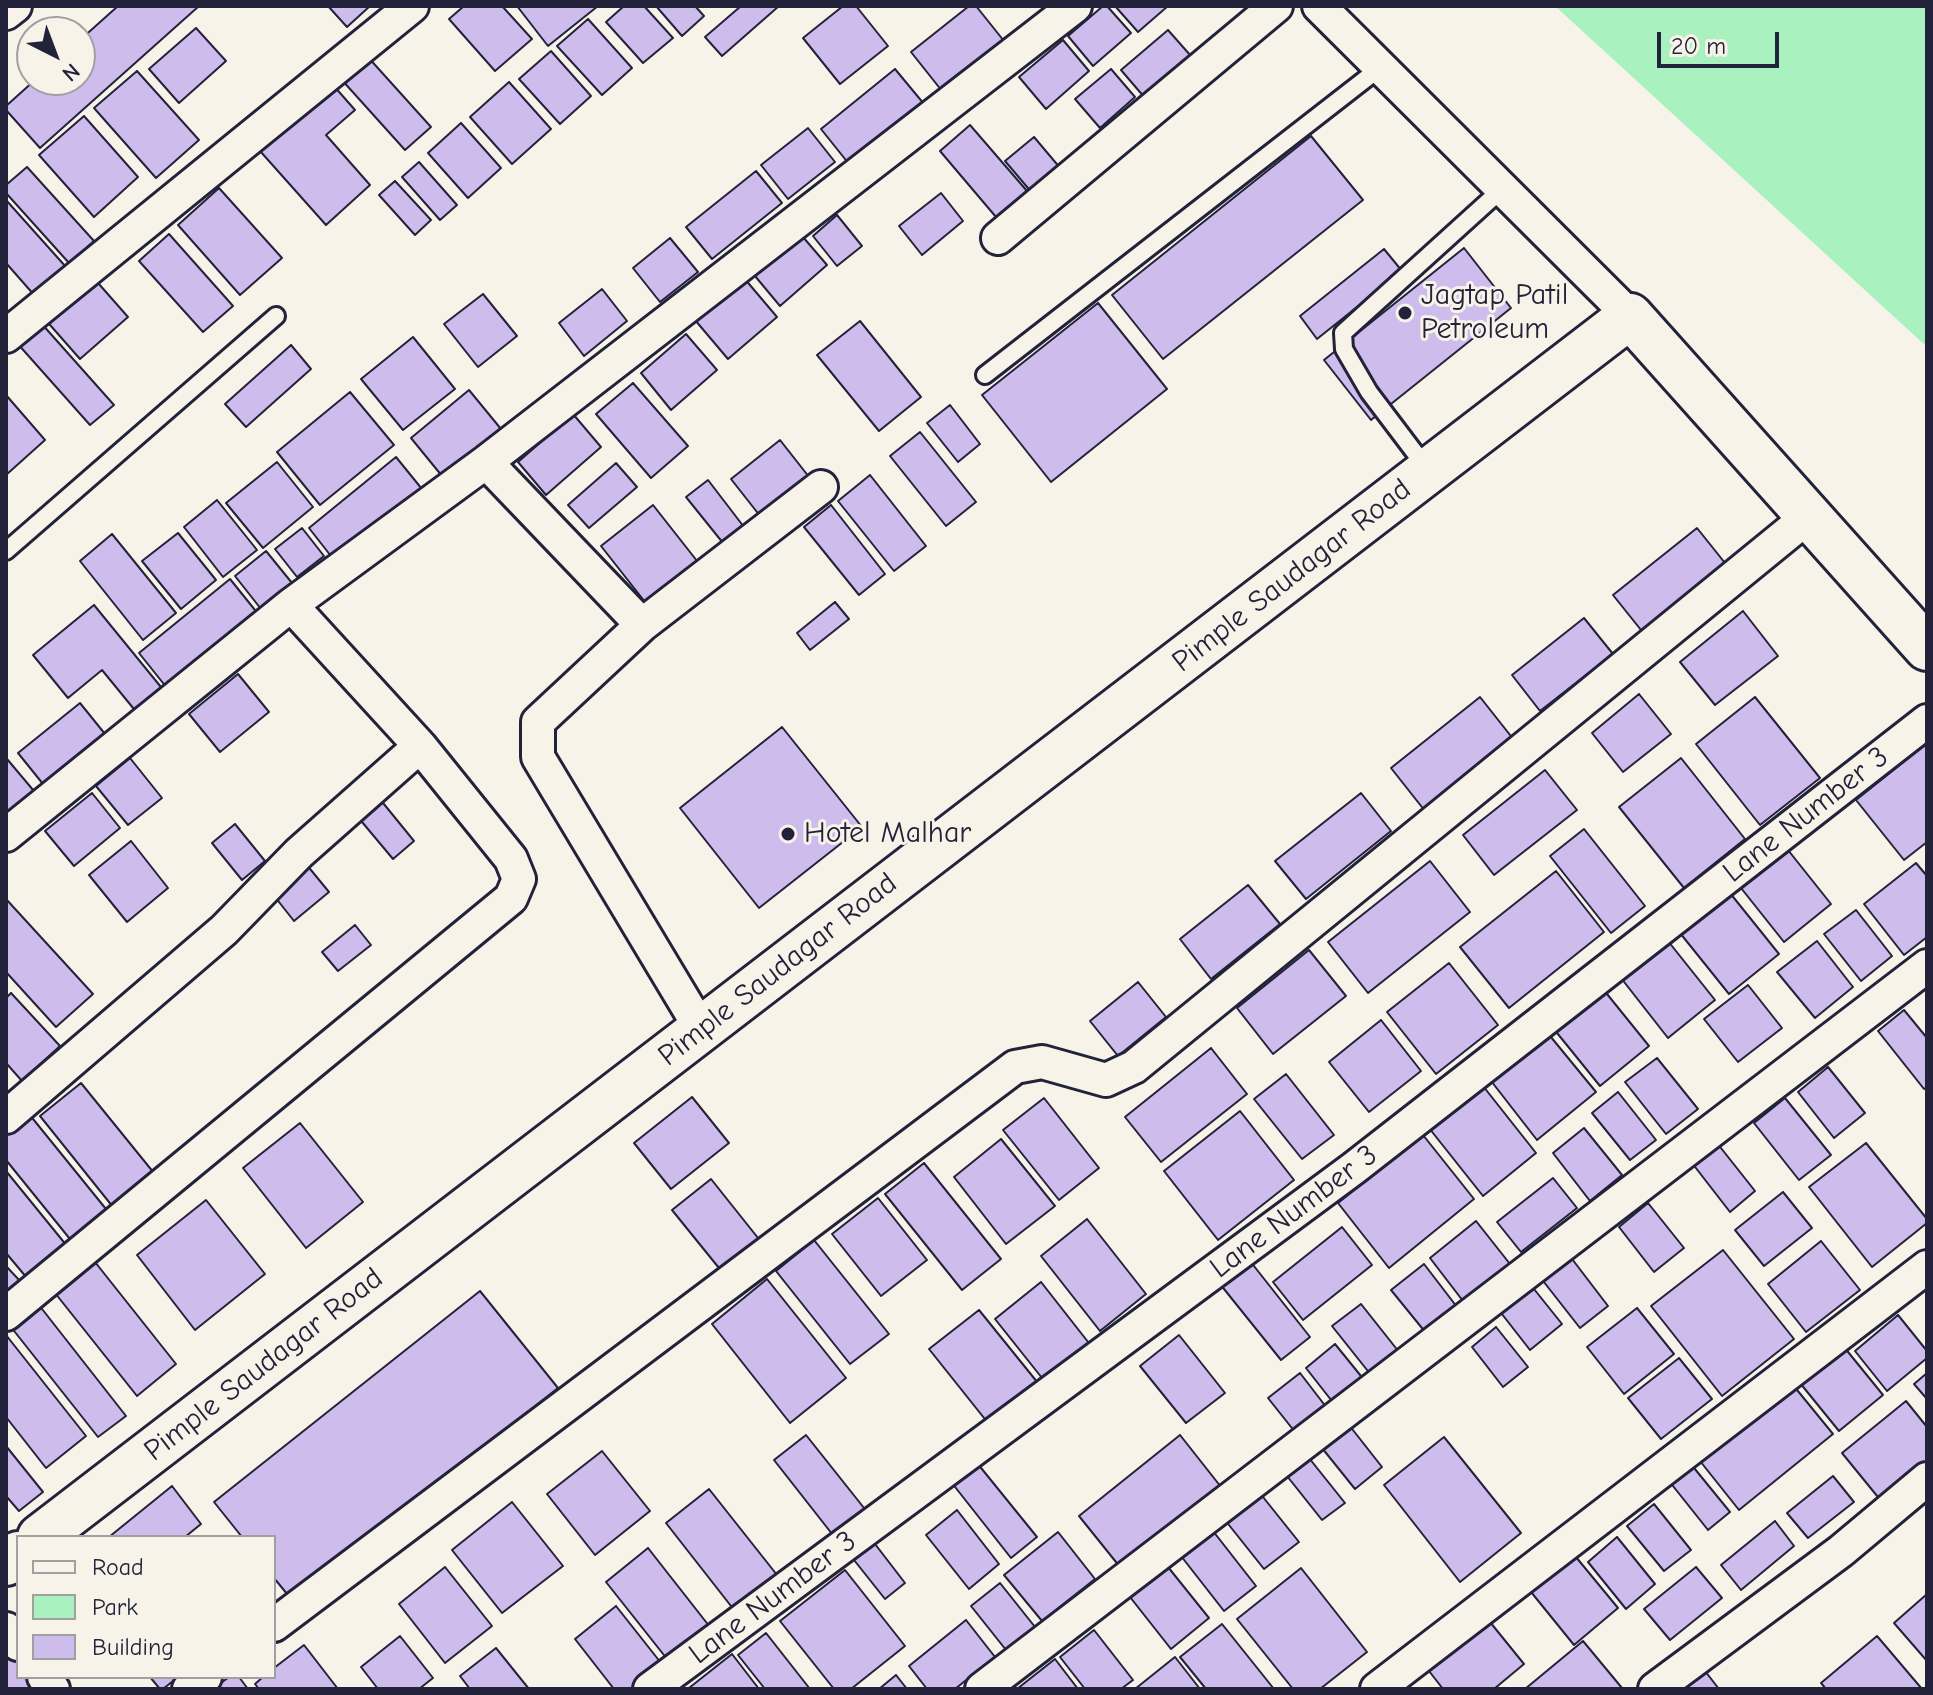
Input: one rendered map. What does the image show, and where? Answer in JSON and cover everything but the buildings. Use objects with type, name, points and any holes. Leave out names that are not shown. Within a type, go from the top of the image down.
[{"type":"street","points":[[6,13],[15,6]]},
{"type":"street","points":[[6,336],[412,6]]},
{"type":"street","points":[[6,835],[291,605],[486,462],[1075,6]]},
{"type":"street","points":[[998,238],[1276,6]]},
{"type":"street","points":[[1319,6],[1630,316],[1927,648]]},
{"type":"street","name":"Pimple Saudagar Road","points":[[43,1535],[1630,316]]},
{"type":"street","points":[[486,462],[642,625]]},
{"type":"street","points":[[701,1029],[538,757],[538,722],[642,625],[821,487]]},
{"type":"street","points":[[276,1623],[1015,1067],[1042,1062],[1106,1080],[1134,1067],[1809,516]]},
{"type":"street","points":[[6,1314],[511,898],[519,879],[511,859],[420,746],[291,605]]},
{"type":"street","name":"Lane Number 3","points":[[650,1689],[1354,1168],[1927,721]]},
{"type":"street","points":[[6,1117],[224,930],[299,853],[420,746]]},
{"type":"street","points":[[982,1689],[1927,966]]},
{"type":"street","points":[[1377,1689],[1927,1267]]},
{"type":"street","points":[[1655,1689],[1841,1551],[1927,1479]]},
{"type":"lane","points":[[985,375],[1381,67]]},
{"type":"lane","points":[[1429,471],[1369,392],[1344,349],[1343,333],[1502,189]]},
{"type":"lane","points":[[6,551],[276,316]]},
{"type":"green space","points":[[1555,6],[1927,6],[1927,347]]},
{"type":"place","name":"Jagtap Patil Petroleum","points":[[1405,313]]},
{"type":"place","name":"Hotel Malhar","points":[[788,834]]}]
